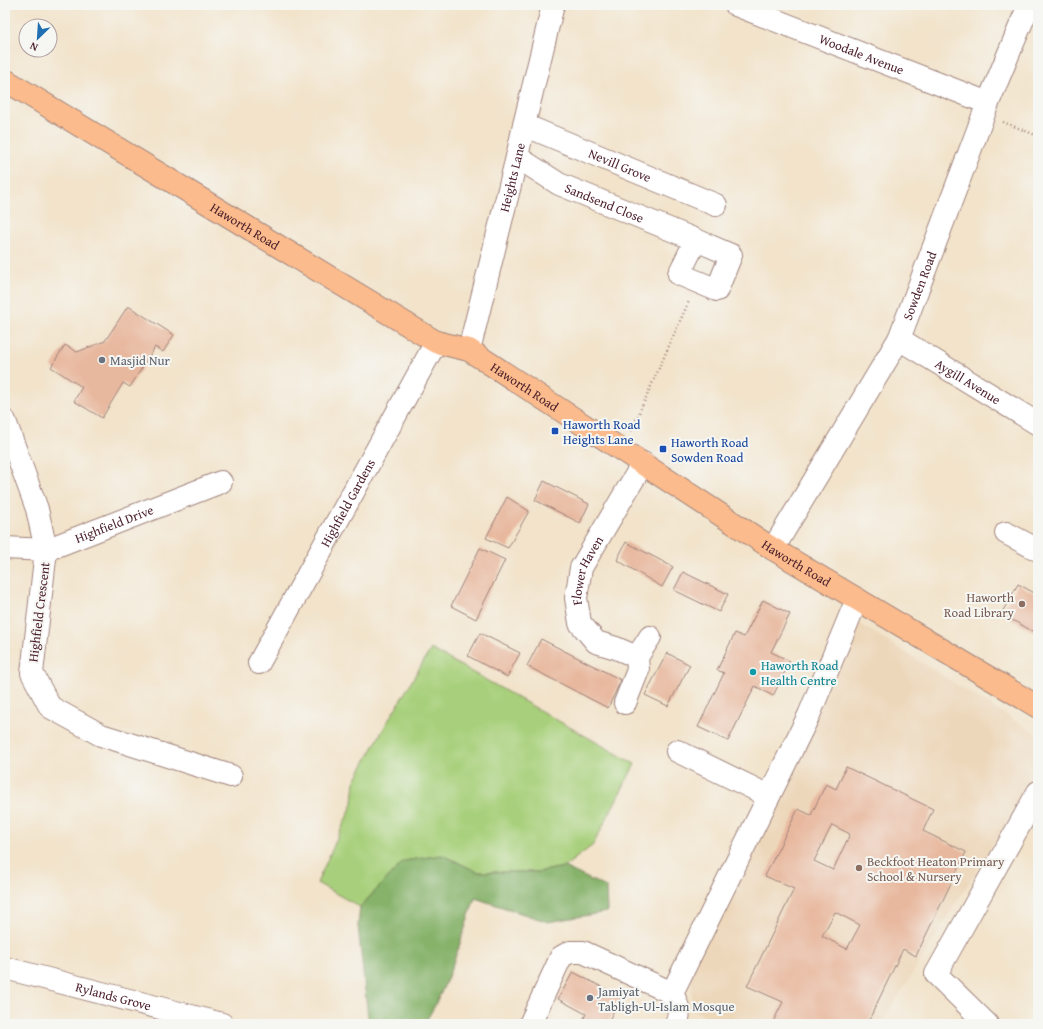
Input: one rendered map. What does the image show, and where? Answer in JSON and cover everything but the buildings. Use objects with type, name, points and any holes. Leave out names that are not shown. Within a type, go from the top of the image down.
[{"type":"main road","name":"Haworth Road","points":[[5,80],[436,342],[469,350],[773,549],[1038,706]]},
{"type":"street","name":"Heights Lane","points":[[469,350],[553,5]]},
{"type":"street","name":"Woodale Avenue","points":[[736,5],[986,109]]},
{"type":"street","name":"Sowden Road","points":[[773,549],[899,339],[986,109],[1029,5]]},
{"type":"street","name":"Nevill Grove","points":[[524,125],[716,205]]},
{"type":"street","name":"Sandsend Close","points":[[517,157],[559,184],[696,240],[731,255],[717,290],[680,274],[696,240]]},
{"type":"street","name":"Aygill Avenue","points":[[899,339],[1038,424]]},
{"type":"street","name":"Highfield Gardens","points":[[259,663],[436,342]]},
{"type":"street","name":"Highfield Crescent","points":[[5,421],[37,509],[46,550],[32,673],[50,707],[101,735],[231,776]]},
{"type":"street","name":"Flower Haven","points":[[637,657],[616,648],[596,642],[580,622],[576,598],[581,568],[643,463]]},
{"type":"street","name":"Highfield Drive","points":[[5,548],[46,550],[221,482]]},
{"type":"street","points":[[1006,533],[1037,556]]},
{"type":"street","points":[[672,993],[809,715],[857,599]]},
{"type":"street","points":[[625,703],[638,670],[637,657],[650,637]]},
{"type":"street","points":[[677,752],[769,796]]},
{"type":"street","points":[[987,1024],[936,974],[1038,792]]},
{"type":"street","points":[[530,1024],[561,957],[570,952],[583,952],[672,993],[679,1006],[678,1020],[676,1024]]},
{"type":"street","name":"Rylands Grove","points":[[5,968],[222,1024]]},
{"type":"path","points":[[986,109],[1038,136]]},
{"type":"path","points":[[622,450],[698,282]]},
{"type":"shaded area","name":"Beckfoot Heaton Primary School & Nursery","points":[[858,623],[1038,735],[1038,771],[882,1024],[716,1024],[717,1022],[692,1009],[692,965]]},
{"type":"green space","points":[[431,649],[635,764],[593,845],[564,867],[538,872],[478,872],[442,855],[404,861],[360,907],[317,883],[353,803],[355,780]]},
{"type":"green space","points":[[442,855],[478,872],[538,872],[564,867],[606,887],[607,912],[548,922],[475,898],[447,979],[424,1024],[360,1024],[368,1017],[358,926],[360,907],[404,861]]},
{"type":"place","name":"Masjid Nur","points":[[102,360]]},
{"type":"place","name":"Haworth Road Heights Lane","points":[[555,431]]},
{"type":"place","name":"Haworth Road Sowden Road","points":[[663,449]]},
{"type":"place","name":"Haworth Road Library","points":[[1022,604]]},
{"type":"place","name":"Haworth Road Health Centre","points":[[753,672]]},
{"type":"place","name":"Beckfoot Heaton Primary School & Nursery","points":[[859,868]]},
{"type":"place","name":"Jamiyat Tabligh-Ul-Islam Mosque","points":[[590,998]]}]
